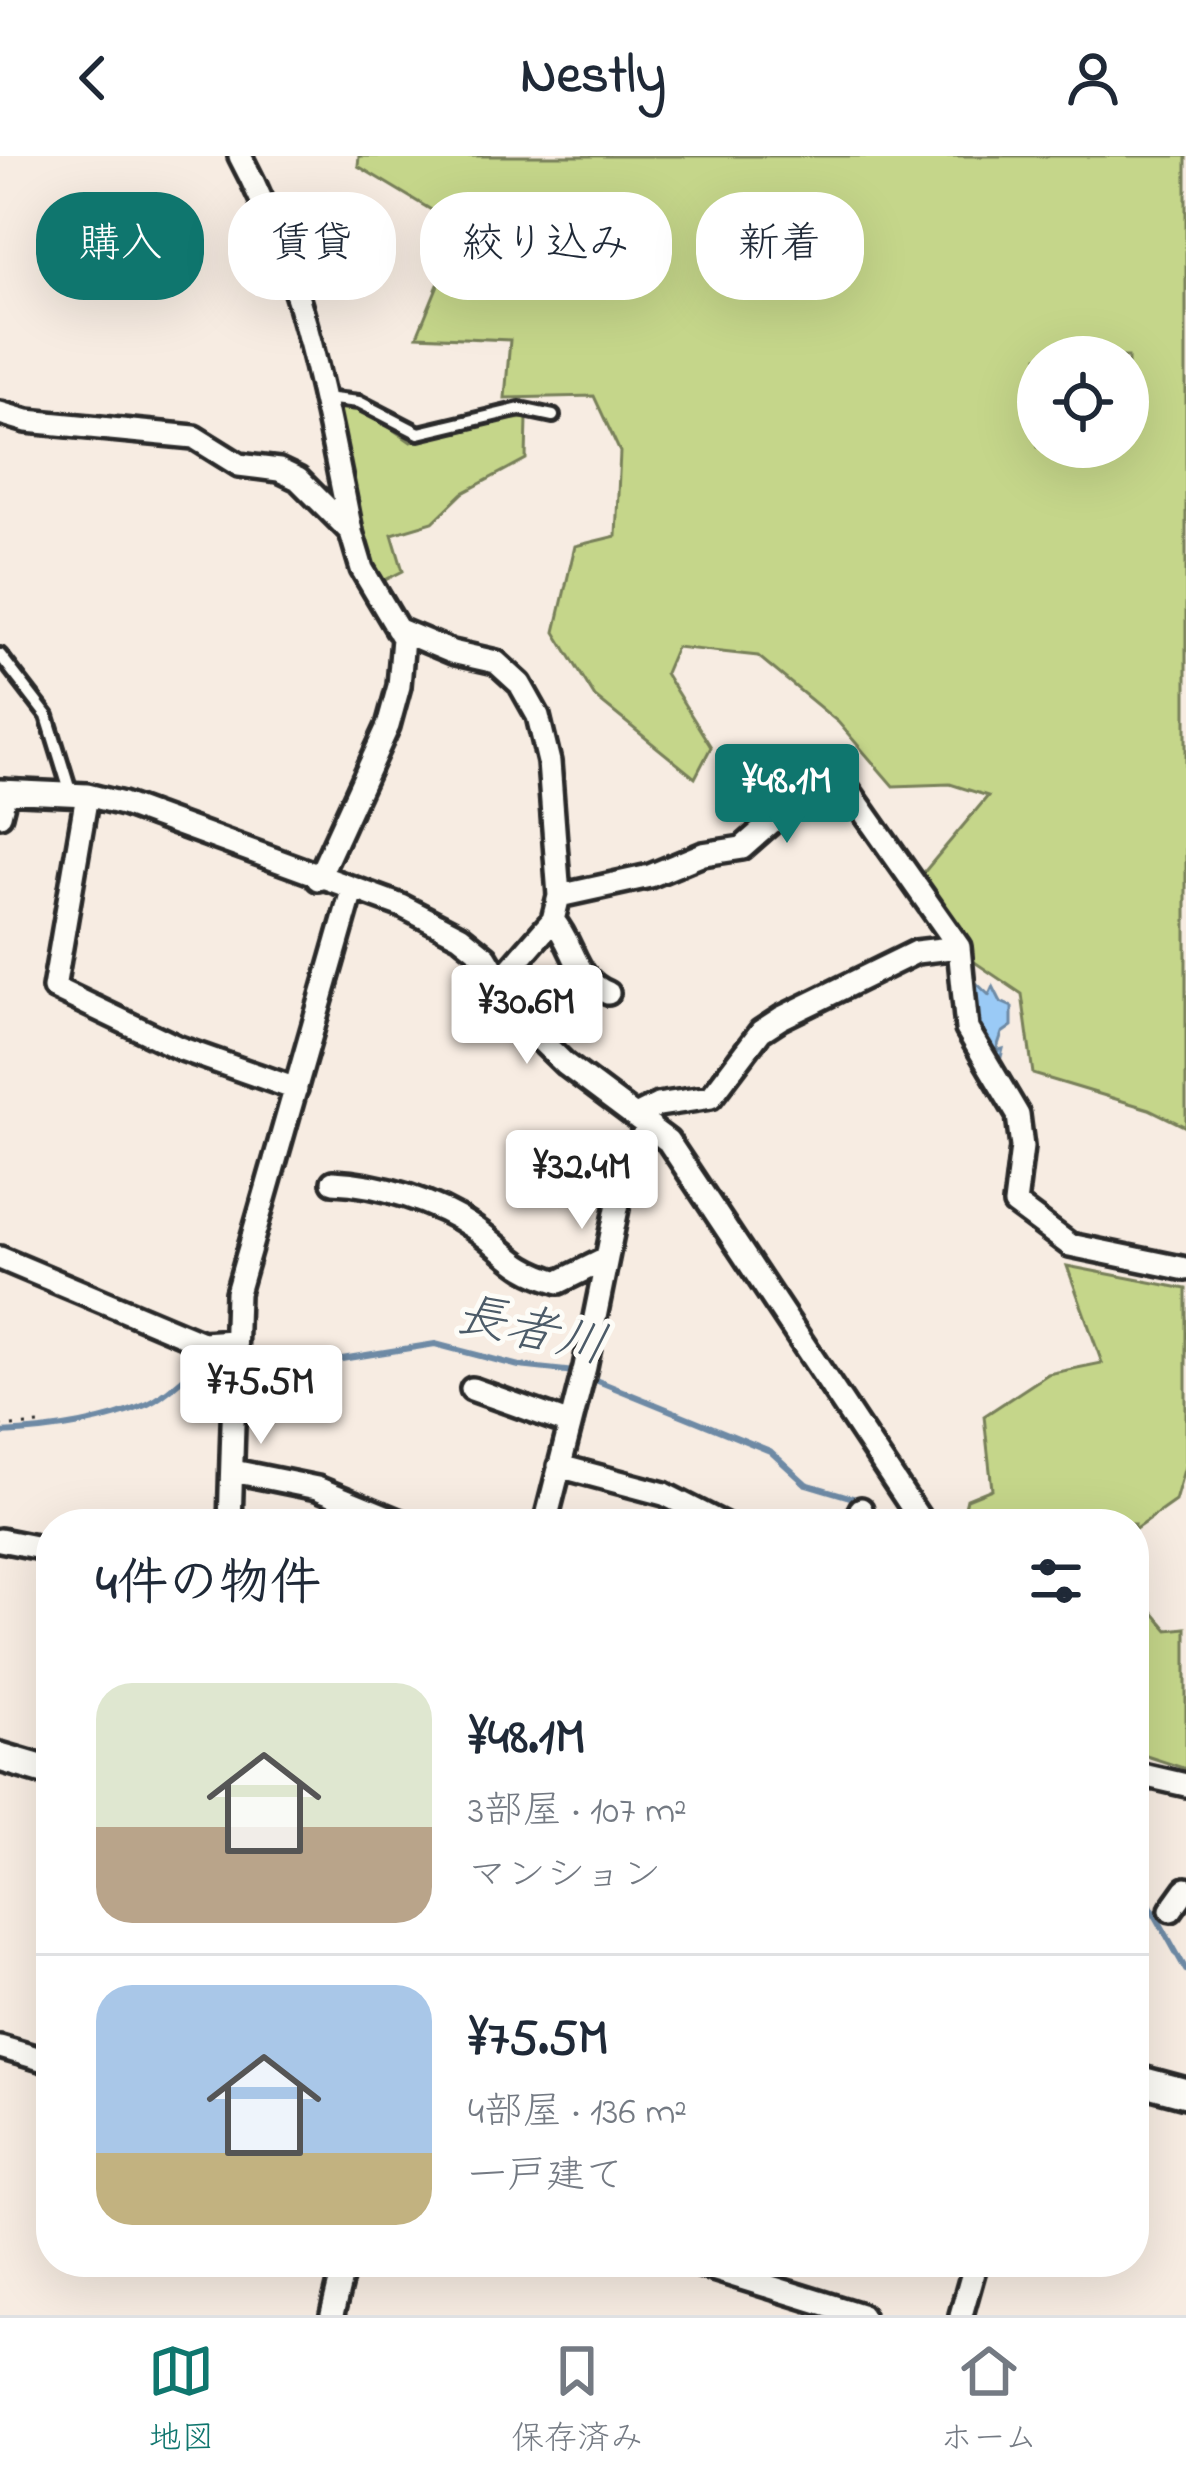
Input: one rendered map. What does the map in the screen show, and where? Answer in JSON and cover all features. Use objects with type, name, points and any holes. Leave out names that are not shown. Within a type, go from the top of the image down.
[{"type":"street","points":[[240,156],[268,208],[298,287],[362,569],[403,638],[399,686],[388,726],[364,767],[318,879]]},
{"type":"street","points":[[0,413],[27,421],[194,437],[239,465],[279,470],[298,479],[352,532]]},
{"type":"street","points":[[398,629],[452,652],[496,662],[520,684],[538,716],[549,762],[559,896],[553,920],[499,982]]},
{"type":"street","points":[[559,896],[650,876],[703,854],[742,848],[791,806],[813,777],[828,772],[849,790],[959,947],[967,1029],[1018,1115],[1022,1147],[1015,1204],[1070,1245],[1186,1269]]},
{"type":"street","points":[[0,814],[3,791],[79,795],[402,907],[460,935],[485,957],[529,1029],[565,1064],[668,1142],[728,1223],[853,1426],[912,1509]]},
{"type":"street","points":[[79,795],[54,988],[179,1048],[296,1089]]},
{"type":"street","points":[[231,1509],[237,1293],[352,891]]},
{"type":"street","points":[[553,920],[570,940],[577,970],[588,985],[608,993]]},
{"type":"street","points":[[548,1509],[583,1374],[627,1159],[644,1120],[711,1097],[761,1031],[781,1018],[916,952],[959,947]]},
{"type":"street","points":[[333,1182],[370,1184],[473,1227],[522,1271],[559,1282],[606,1259]]},
{"type":"street","points":[[0,1258],[232,1352]]},
{"type":"street","points":[[472,1389],[570,1424]]},
{"type":"street","points":[[559,1466],[664,1494],[694,1509]]},
{"type":"street","points":[[232,1472],[317,1488],[368,1509]]},
{"type":"street","points":[[0,1540],[36,1547]]},
{"type":"street","points":[[0,1757],[36,1768]]},
{"type":"street","points":[[1149,1776],[1186,1785]]},
{"type":"street","points":[[1171,1910],[1186,1889]]},
{"type":"street","points":[[0,2047],[36,2058]]},
{"type":"street","points":[[1149,2083],[1186,2093]]},
{"type":"street","points":[[332,2315],[341,2277]]},
{"type":"street","points":[[740,2277],[860,2315]]},
{"type":"street","points":[[961,2315],[972,2277]]},
{"type":"lane","points":[[324,398],[359,401],[419,433],[520,409],[553,416]]},
{"type":"lane","points":[[0,655],[47,716],[79,795]]},
{"type":"path","points":[[0,1427],[39,1424]]},
{"type":"green space","points":[[359,156],[1186,156],[1186,1127],[1149,1109],[1033,1074],[1022,994],[973,961],[921,876],[988,796],[950,784],[893,786],[838,722],[758,656],[676,647],[665,673],[711,747],[695,778],[595,697],[555,632],[575,546],[616,536],[620,452],[594,396],[505,398],[510,340],[417,336],[432,300],[672,300],[672,192],[420,192],[420,203],[358,166]]},
{"type":"green space","points":[[332,400],[352,401],[411,442],[488,421],[527,418],[526,459],[463,493],[433,522],[392,534],[403,571],[383,581],[370,564]]},
{"type":"green space","points":[[1067,1266],[1186,1289],[1186,1463],[1175,1501],[1149,1519],[1149,1509],[965,1509],[967,1499],[992,1489],[984,1416],[1048,1374],[1102,1363]]},
{"type":"green space","points":[[1149,1608],[1168,1630],[1186,1628],[1186,1769],[1149,1757]]},
{"type":"water","points":[[972,979],[989,995],[993,986],[1001,1002],[1012,1007],[1012,1026],[1002,1033],[996,1051],[1003,1049],[999,1065],[972,1026]]},
{"type":"waterway","name":"長者川","points":[[241,1357],[298,1366],[435,1344],[519,1366],[575,1372]]},
{"type":"waterway","name":"長者川","points":[[0,1433],[112,1417],[148,1404],[205,1363],[228,1357]]},
{"type":"waterway","name":"長者川","points":[[588,1377],[770,1451],[806,1484],[863,1501],[871,1509]]},
{"type":"waterway","name":"長者川","points":[[1149,1904],[1186,1970]]}]
